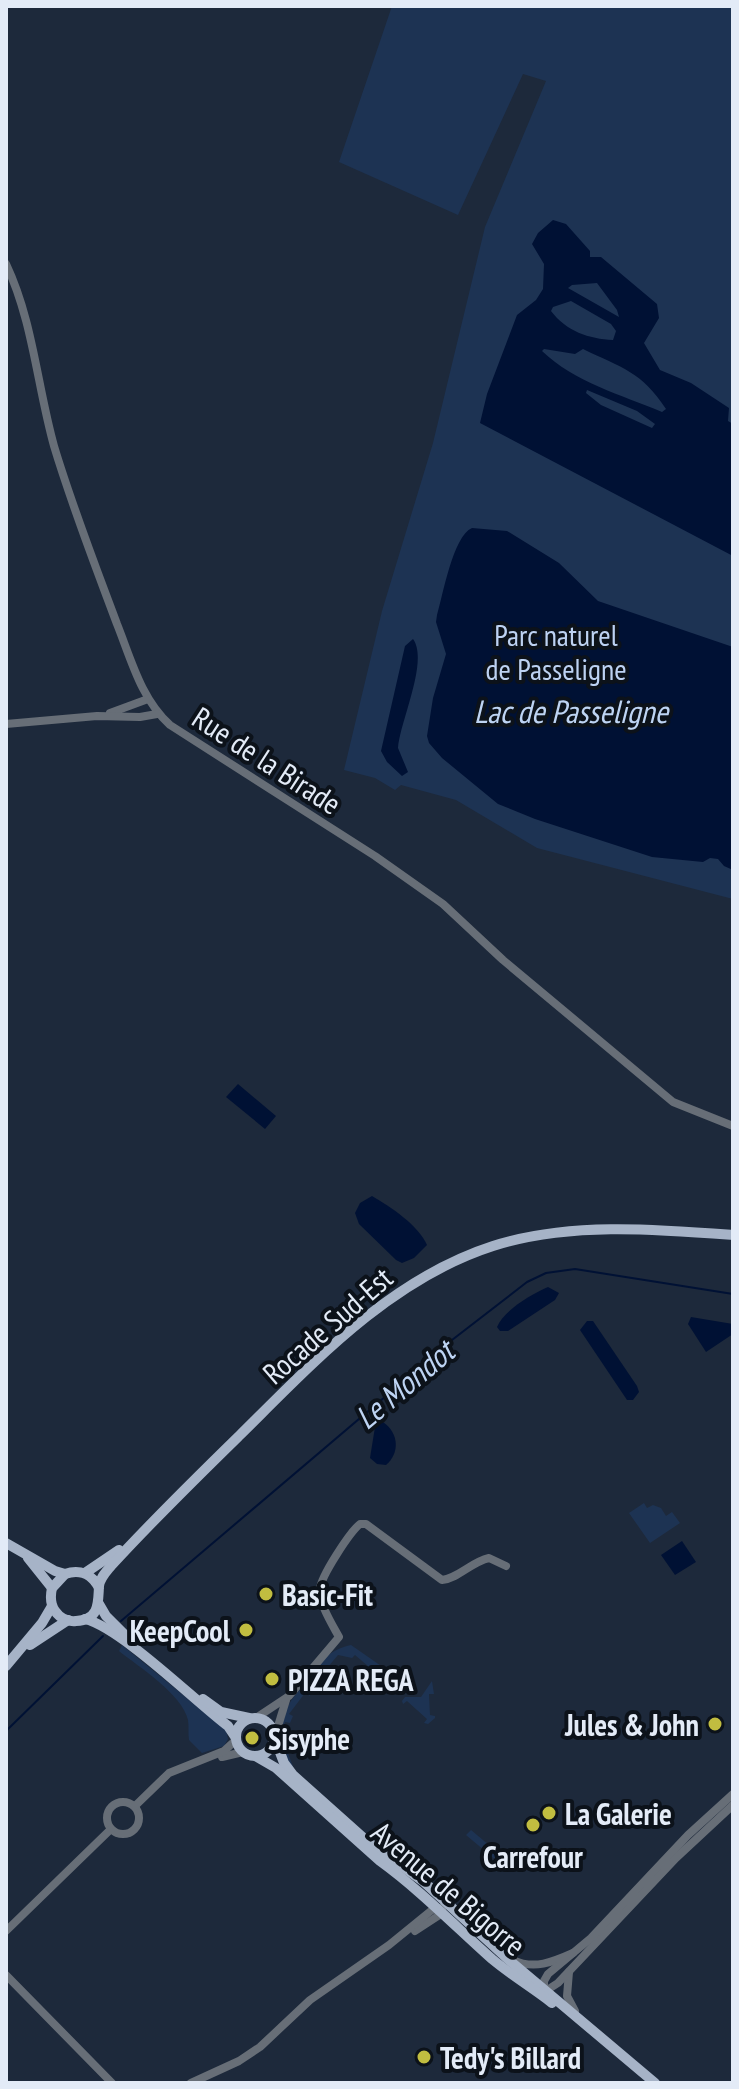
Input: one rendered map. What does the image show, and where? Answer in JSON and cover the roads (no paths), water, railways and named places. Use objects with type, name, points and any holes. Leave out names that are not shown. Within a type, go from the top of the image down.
[{"type":"main road","name":"Rocade Sud-Est","points":[[99,1588],[105,1573],[142,1531],[263,1412],[366,1317],[424,1277],[451,1262],[495,1245],[539,1236],[588,1230],[733,1233]]},
{"type":"main road","name":"Rocade Sud-Est","points":[[85,1573],[142,1531]]},
{"type":"main road","points":[[6,1543],[55,1571],[85,1573],[93,1579],[99,1588],[99,1604],[94,1613],[85,1619]]},
{"type":"main road","points":[[22,1551],[52,1588],[52,1606],[68,1620]]},
{"type":"main road","points":[[52,1588],[65,1574]]},
{"type":"main road","points":[[15,1656],[68,1620],[85,1619],[105,1628],[131,1647],[228,1726],[243,1752],[257,1757],[271,1749],[275,1738],[268,1722],[221,1712],[122,1633],[99,1604]]},
{"type":"main road","points":[[6,1666],[52,1606]]},
{"type":"main road","points":[[236,1739],[239,1727],[252,1718]]},
{"type":"main road","name":"Avenue de Bigorre","points":[[275,1738],[284,1763],[293,1775],[368,1842],[410,1871],[495,1961],[545,1991]]},
{"type":"main road","name":"Avenue de Bigorre","points":[[257,1757],[276,1768],[388,1866],[504,1954],[655,2083]]},
{"type":"street","name":"Rue de la Birade","points":[[6,264],[24,311],[54,445],[88,548],[135,671],[157,714],[443,904],[503,960],[673,1102],[733,1126]]},
{"type":"street","points":[[97,716],[130,708],[148,699]]},
{"type":"street","points":[[6,724],[157,714]]},
{"type":"street","points":[[275,1738],[281,1710],[289,1696],[339,1637],[322,1601],[321,1584],[353,1530],[360,1524],[366,1524],[444,1580],[482,1559],[493,1559],[506,1566]]},
{"type":"street","points":[[252,1718],[289,1696]]},
{"type":"street","points":[[135,1806],[169,1773],[231,1747],[236,1739]]},
{"type":"street","points":[[194,1763],[243,1752]]},
{"type":"street","points":[[545,1991],[548,1974],[591,1938],[696,1827],[733,1794]]},
{"type":"street","points":[[120,1802],[135,1806],[140,1818],[134,1830],[121,1834],[111,1829],[107,1817],[111,1808],[120,1802]]},
{"type":"street","points":[[545,1991],[569,1971],[691,1842],[733,1805]]},
{"type":"street","points":[[6,1931],[111,1829]]},
{"type":"street","points":[[388,1866],[421,1899],[425,1917]]},
{"type":"street","points":[[191,2083],[239,2061],[260,2047],[310,2000],[442,1907]]},
{"type":"street","points":[[389,1945],[419,1928],[442,1907]]},
{"type":"street","points":[[419,1928],[445,1921],[462,1928]]},
{"type":"street","points":[[504,1954],[532,1965],[550,1963],[573,1953]]},
{"type":"street","points":[[569,1971],[566,1988],[569,2003],[626,2054],[634,2066]]},
{"type":"street","points":[[6,1975],[112,2083]]},
{"type":"water","points":[[553,220],[566,224],[590,251],[590,257],[601,257],[657,304],[659,318],[644,343],[660,370],[691,383],[729,408],[728,421],[733,424],[733,556],[480,423],[487,394],[517,315],[536,300],[543,289],[544,264],[532,244],[538,233]],"holes":[[[597,283],[619,317],[568,288]],[[571,301],[611,324],[616,331],[613,340],[587,336],[571,329],[551,311],[553,307]],[[583,349],[609,361],[639,378],[666,409],[662,412],[599,387],[569,371],[542,351],[575,354]],[[587,390],[637,411],[655,424],[652,428],[601,405],[586,393]]]},
{"type":"water","name":"Lac de Passeligne","points":[[472,528],[507,531],[559,563],[598,601],[733,647],[733,870],[718,859],[710,858],[703,862],[652,857],[498,804],[442,758],[429,743],[427,736],[433,698],[446,654],[436,622],[437,615],[454,554],[465,533]]},
{"type":"water","points":[[413,639],[418,662],[398,748],[408,772],[402,776],[387,762],[381,751],[405,646]]},
{"type":"water","points":[[238,1084],[276,1116],[265,1129],[226,1097]]},
{"type":"water","points":[[372,1196],[403,1217],[423,1238],[427,1245],[414,1258],[402,1263],[396,1260],[359,1224],[355,1213],[360,1203]]},
{"type":"water","points":[[548,1287],[559,1293],[555,1300],[508,1331],[500,1331],[497,1327],[512,1309]]},
{"type":"water","points":[[691,1317],[733,1324],[733,1334],[706,1352],[688,1324]]},
{"type":"water","points":[[587,1321],[593,1321],[637,1386],[639,1392],[633,1400],[627,1400],[580,1330]]},
{"type":"water","points":[[383,1422],[396,1443],[394,1455],[386,1465],[377,1464],[370,1458],[375,1427]]},
{"type":"water","points":[[682,1541],[696,1562],[675,1575],[661,1555]]},
{"type":"waterway","name":"Le Mondot","points":[[121,1621],[452,1340],[527,1282],[546,1273],[575,1269],[733,1294]]},
{"type":"waterway","points":[[6,1731],[103,1636]]},
{"type":"place","name":"Basic-Fit","points":[[266,1594]]},
{"type":"place","name":"KeepCool","points":[[246,1630]]},
{"type":"place","name":"PIZZA REGA","points":[[272,1679]]},
{"type":"place","name":"Jules & John","points":[[715,1724]]},
{"type":"place","name":"Sisyphe","points":[[252,1738]]},
{"type":"place","name":"La Galerie","points":[[549,1813]]},
{"type":"place","name":"Carrefour","points":[[533,1825]]},
{"type":"place","name":"Tedy's Billard","points":[[424,2057]]},
{"type":"park label","name":"Parc naturel de Passeligne","points":[[556,651]]}]
